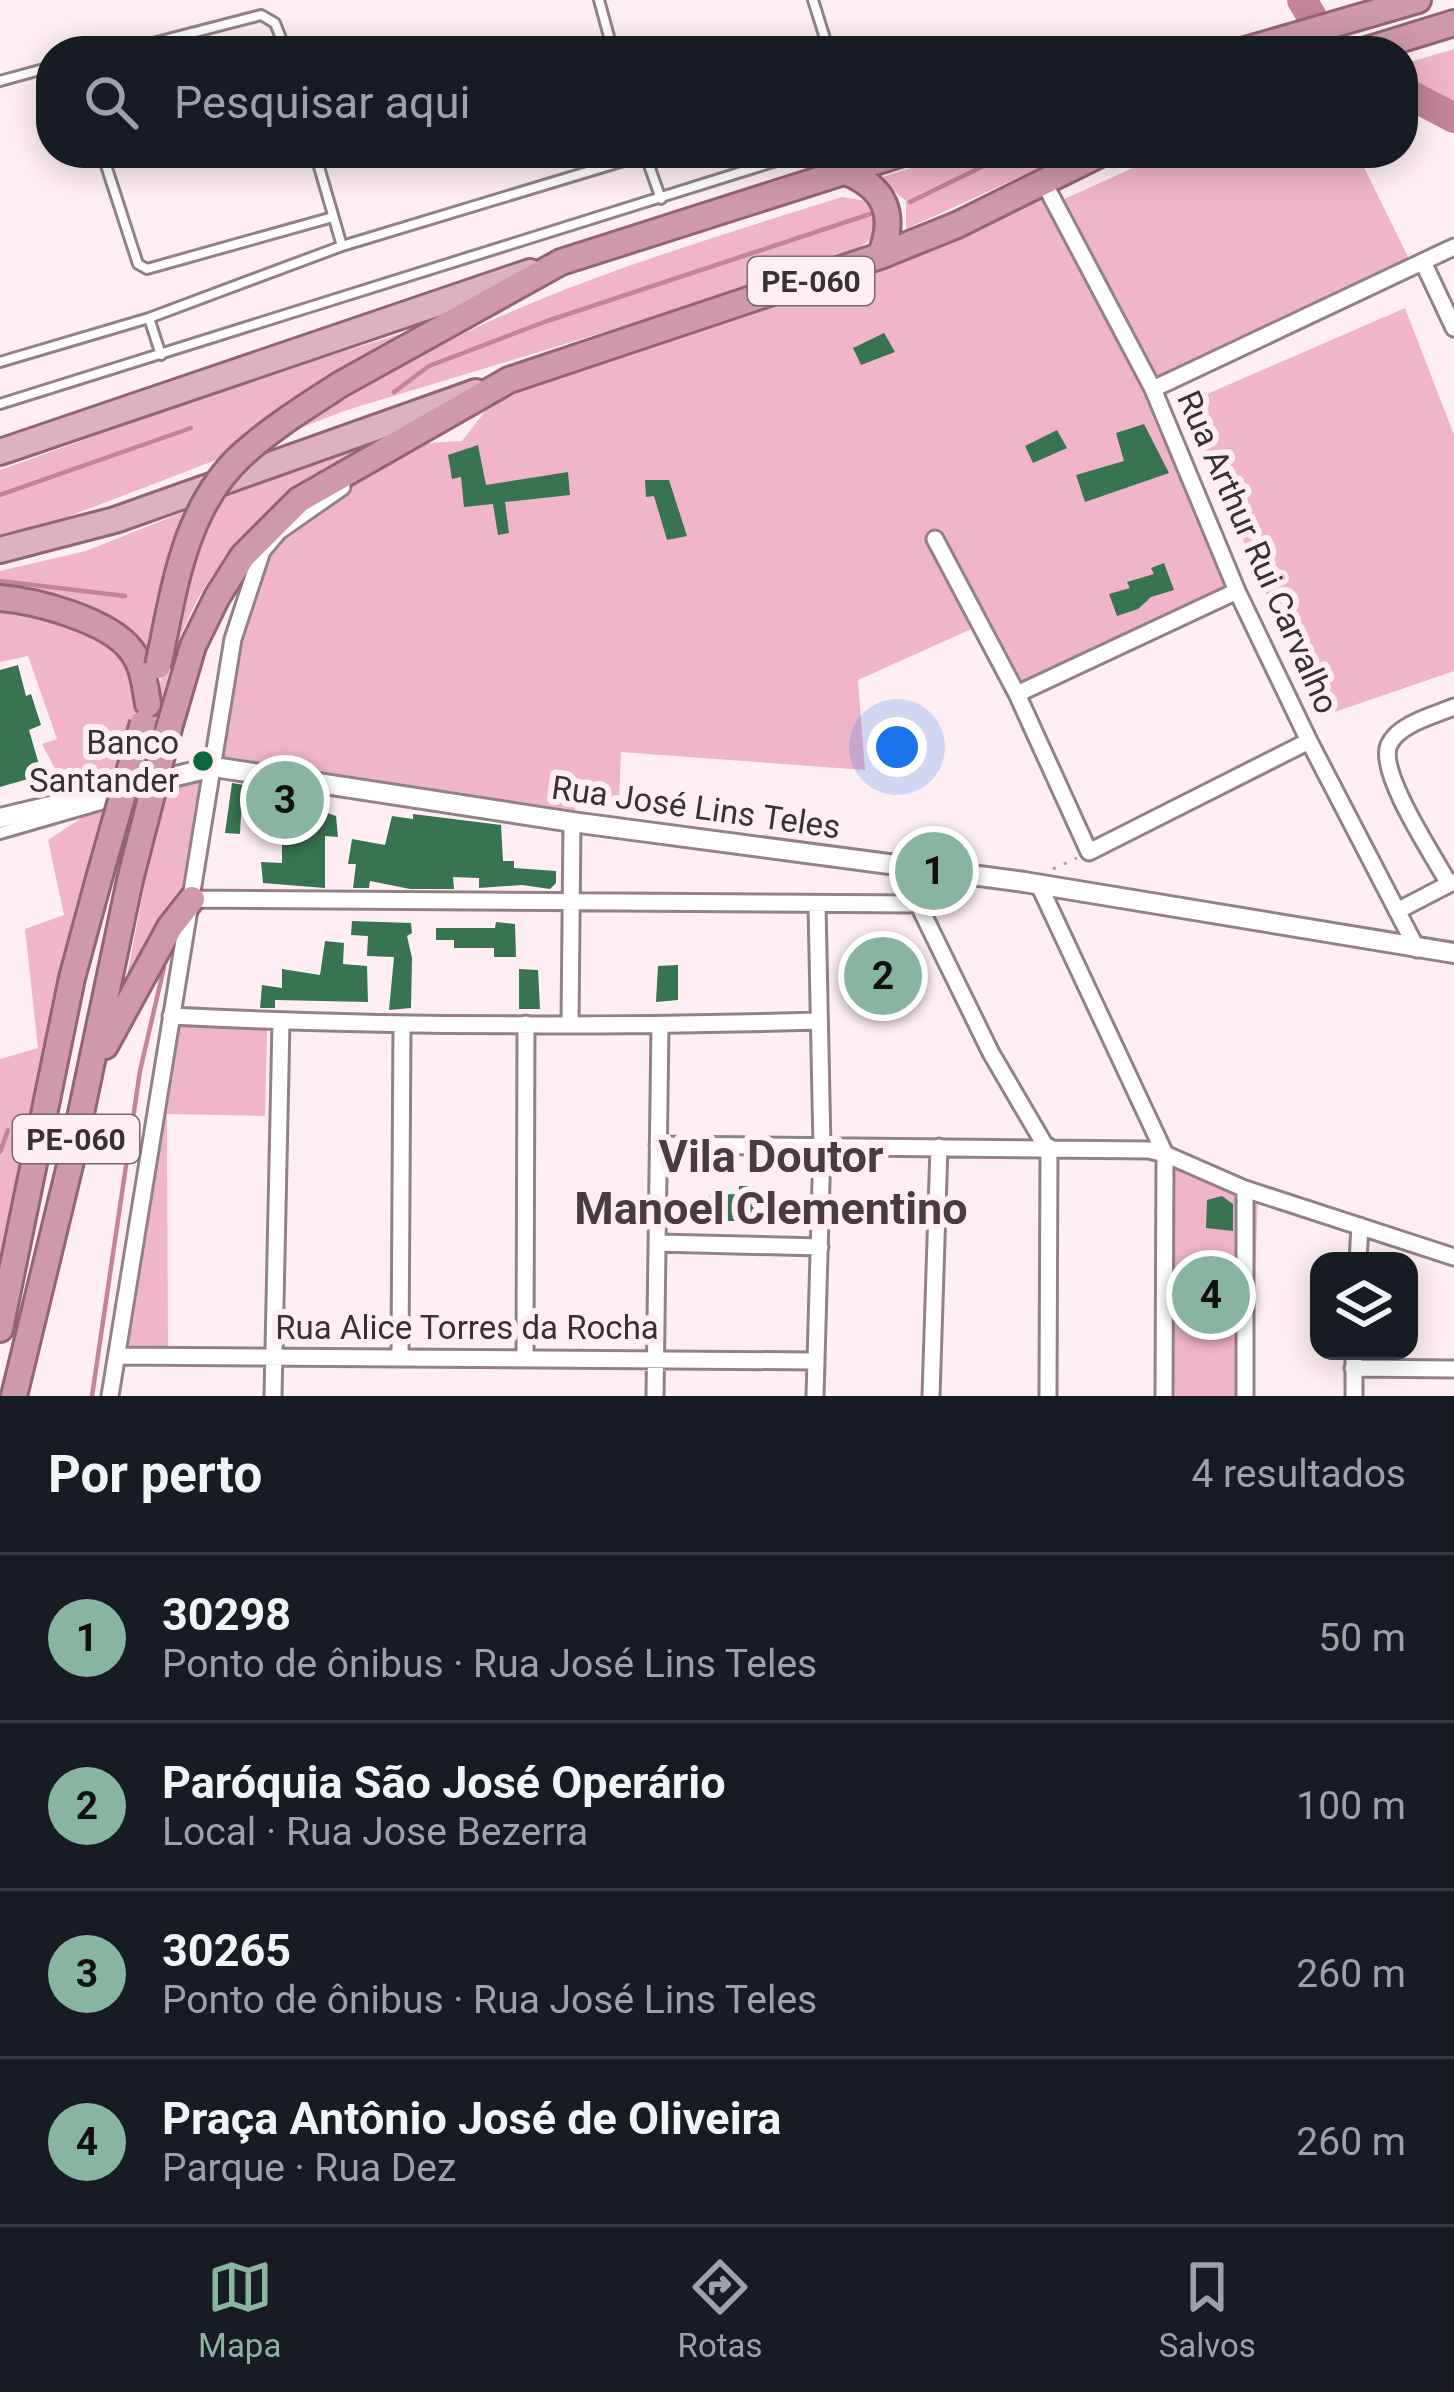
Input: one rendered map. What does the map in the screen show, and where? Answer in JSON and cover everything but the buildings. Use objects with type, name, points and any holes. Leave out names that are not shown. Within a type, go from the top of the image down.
[{"type":"highway","points":[[1296,36],[1418,0]]},
{"type":"highway","points":[[1412,36],[1454,23]]},
{"type":"highway","name":"PE-060","points":[[0,1329],[72,978],[146,713],[182,559],[205,503],[239,457],[282,422],[341,384],[561,262],[853,168]]},
{"type":"highway","name":"PE-060","points":[[14,1396],[130,880],[169,728],[193,646],[243,556],[299,500],[509,380],[880,256],[957,225],[1070,168]]},
{"type":"highway","points":[[843,171],[868,184],[885,206],[889,230],[880,256]]},
{"type":"highway","points":[[0,598],[57,609],[117,637],[140,665],[146,713]]},
{"type":"highway","points":[[89,1074],[170,927],[192,899]]},
{"type":"main road","points":[[0,452],[561,262]]},
{"type":"main road","points":[[0,550],[115,520],[509,380]]},
{"type":"street","name":"Rua Arthur Rui Carvalho","points":[[1043,181],[1153,389],[1237,591],[1417,949]]},
{"type":"street","points":[[1153,389],[1454,247]]},
{"type":"street","points":[[1423,262],[1454,328]]},
{"type":"street","points":[[110,1396],[233,639],[262,551],[278,531],[395,445]]},
{"type":"street","points":[[935,539],[1017,694],[1089,852],[1309,741]]},
{"type":"street","points":[[1017,694],[1237,591]]},
{"type":"street","points":[[1397,911],[1452,883],[1396,788],[1388,747],[1403,730],[1454,706]]},
{"type":"street","points":[[0,818],[214,767]]},
{"type":"street","name":"Rua José Lins Teles","points":[[214,767],[1032,884],[1454,953]]},
{"type":"street","points":[[0,833],[189,781],[209,795]]},
{"type":"street","points":[[570,1024],[572,821]]},
{"type":"street","points":[[899,865],[992,1053],[1047,1147],[1048,1396]]},
{"type":"street","points":[[1032,884],[1165,1154],[1164,1396]]},
{"type":"street","points":[[192,899],[917,904]]},
{"type":"street","points":[[815,1396],[822,1147],[817,905]]},
{"type":"street","points":[[171,1016],[402,1024],[819,1021]]},
{"type":"street","points":[[273,1396],[281,1022]]},
{"type":"street","points":[[400,1356],[402,1024]]},
{"type":"street","points":[[525,1358],[526,1024]]},
{"type":"street","points":[[655,1396],[660,1025]]},
{"type":"street","points":[[658,1145],[1130,1148],[1165,1154],[1245,1189],[1454,1257]]},
{"type":"street","points":[[931,1396],[939,1147]]},
{"type":"street","points":[[1245,1189],[1245,1396]]},
{"type":"street","points":[[1359,1252],[1360,1226]]},
{"type":"street","points":[[657,1244],[820,1247]]},
{"type":"street","name":"Rua Alice Torres da Rocha","points":[[118,1356],[815,1361]]},
{"type":"street","points":[[1353,1360],[1354,1396]]},
{"type":"street","points":[[1362,1360],[1454,1370]]},
{"type":"lane","points":[[599,0],[609,36]]},
{"type":"lane","points":[[813,0],[824,36]]},
{"type":"lane","points":[[180,36],[261,15],[275,22],[280,36]]},
{"type":"lane","points":[[0,81],[36,71]]},
{"type":"lane","points":[[108,168],[138,264],[147,269],[333,217]]},
{"type":"lane","points":[[319,168],[342,246]]},
{"type":"lane","points":[[0,362],[149,318],[342,246],[600,168]]},
{"type":"lane","points":[[651,168],[661,199]]},
{"type":"lane","points":[[0,404],[756,168]]},
{"type":"lane","points":[[149,318],[161,355]]},
{"type":"path","points":[[1032,884],[1089,852]]},
{"type":"shaded area","points":[[1454,49],[1454,103],[1418,87],[1418,60]]},
{"type":"shaded area","points":[[912,168],[1039,168],[906,229],[906,201],[879,178]]},
{"type":"shaded area","points":[[1133,168],[1364,168],[1409,259],[1157,380],[1062,200]]},
{"type":"shaded area","points":[[1043,181],[1153,389],[1236,591],[1019,693],[978,626],[858,680],[865,770],[621,752],[619,803],[578,798],[572,822],[214,767],[238,639],[264,564],[217,597],[243,556],[395,445],[462,441],[509,380],[839,272]]},
{"type":"shaded area","points":[[842,197],[872,202],[878,209],[875,236],[855,251],[796,274],[347,410],[54,522],[0,534],[0,470],[245,382],[416,329],[311,392],[344,400],[402,365],[523,307],[649,259]]},
{"type":"shaded area","points":[[1405,308],[1454,435],[1454,671],[1320,717],[1184,404]]},
{"type":"shaded area","points":[[396,427],[280,506],[230,553],[184,628],[149,746],[188,570],[166,565],[144,659],[0,592],[0,571],[86,551]]},
{"type":"shaded area","points":[[0,602],[89,628],[155,681],[126,784],[62,782],[42,744],[57,739],[28,656],[0,662]]},
{"type":"shaded area","points":[[208,775],[189,877],[124,993],[158,812],[169,779]]},
{"type":"shaded area","points":[[104,803],[117,811],[0,1340],[0,1059],[38,1048],[25,929],[64,915],[48,840]]},
{"type":"shaded area","points":[[179,1022],[258,1024],[267,1030],[265,1116],[167,1114],[168,1352],[122,1352]]},
{"type":"shaded area","points":[[1169,1156],[1258,1194],[1251,1396],[1167,1396]]},
{"type":"waterway","points":[[1302,0],[1323,36]]},
{"type":"waterway","points":[[1418,99],[1454,118]]},
{"type":"waterway","points":[[910,202],[979,168]]},
{"type":"waterway","points":[[394,392],[429,366],[547,321],[870,214]]},
{"type":"waterway","points":[[0,495],[191,428]]},
{"type":"waterway","points":[[0,581],[125,596]]},
{"type":"waterway","points":[[92,1396],[140,1071],[164,967]]},
{"type":"waterway","points":[[0,1152],[8,1130]]},
{"type":"place","name":"Banco Santander","points":[[203,761]]},
{"type":"place","name":"30265","points":[[285,800]]},
{"type":"place","name":"30298","points":[[934,871]]},
{"type":"place","name":"Paróquia São José Operário","points":[[883,976]]},
{"type":"place","name":"Praça Antônio José de Oliveira","points":[[1211,1295]]},
{"type":"district","name":"Vila Doutor Manoel Clementino","points":[[771,1182]]}]
